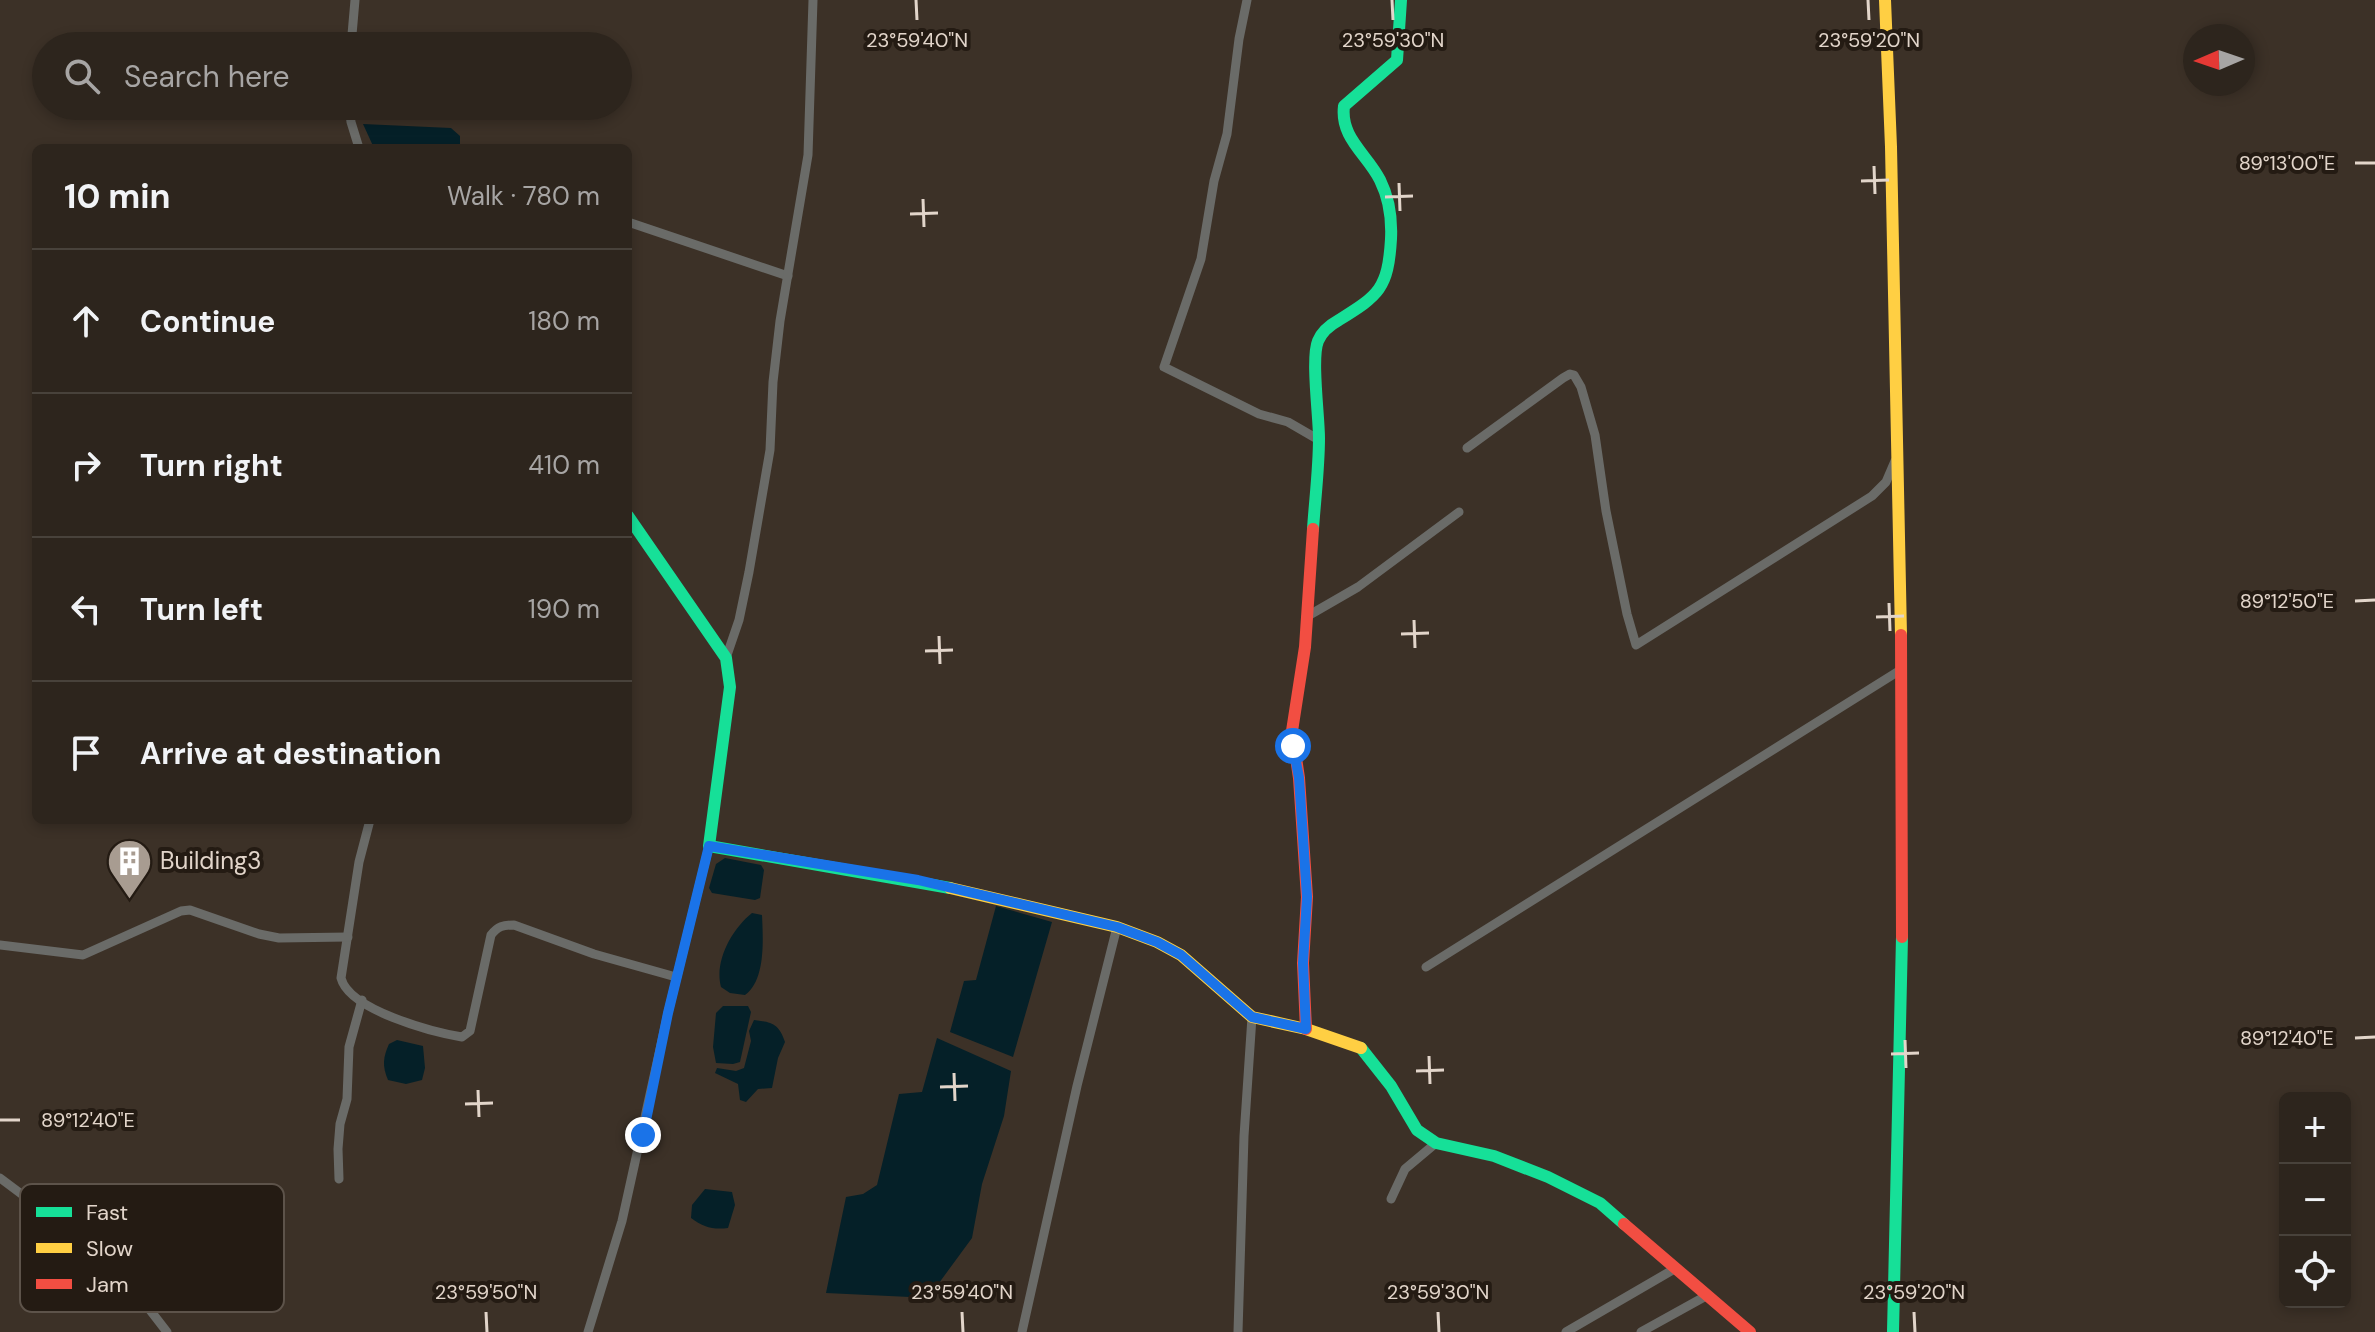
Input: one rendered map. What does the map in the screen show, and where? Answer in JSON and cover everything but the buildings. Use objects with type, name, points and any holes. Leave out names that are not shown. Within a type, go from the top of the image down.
[{"type":"street","points":[[352,32],[355,0]]},
{"type":"street","points":[[588,1332],[626,1207],[676,977],[709,846],[730,687],[726,658],[739,620],[761,510],[770,450],[773,382],[808,155],[813,0]]},
{"type":"street","points":[[1247,0],[1227,134],[1214,181],[1201,259],[1164,367],[1259,414],[1288,422],[1319,440]]},
{"type":"street","points":[[1306,1029],[1303,963],[1307,897],[1299,778],[1292,731],[1302,672],[1319,440],[1318,337],[1380,291],[1386,270],[1392,222],[1379,178],[1352,141],[1342,114],[1344,106],[1397,60],[1401,0]]},
{"type":"street","points":[[1885,0],[1902,669],[1903,902],[1893,1332]]},
{"type":"street","points":[[351,120],[358,144]]},
{"type":"street","points":[[632,223],[788,276]]},
{"type":"street","points":[[1467,448],[1563,378],[1574,375],[1581,387],[1595,435],[1606,511],[1636,645],[1872,496],[1886,482],[1898,454]]},
{"type":"street","points":[[1306,617],[1358,587],[1459,512]]},
{"type":"street","points":[[632,522],[726,658]]},
{"type":"street","points":[[1426,967],[1902,669]]},
{"type":"street","points":[[369,824],[359,862],[341,978],[346,991],[392,1016],[436,1033],[462,1037],[470,1031],[491,935],[498,927],[505,925],[514,925],[594,954],[676,977]]},
{"type":"street","points":[[709,846],[918,880],[1117,927],[1157,942],[1181,955],[1252,1017],[1306,1029],[1361,1048],[1391,1086],[1417,1130],[1436,1143],[1494,1156],[1548,1177],[1600,1203],[1750,1332]]},
{"type":"street","points":[[0,945],[83,955],[181,911],[190,910],[279,938],[348,937]]},
{"type":"street","points":[[1022,1332],[1077,1086],[1117,927]]},
{"type":"street","points":[[339,1179],[338,1149],[340,1124],[347,1099],[349,1047],[362,1000]]},
{"type":"street","points":[[1238,1332],[1244,1136],[1252,1017]]},
{"type":"street","points":[[1391,1199],[1405,1169],[1436,1143]]},
{"type":"street","points":[[0,1178],[20,1193]]},
{"type":"street","points":[[1566,1332],[1676,1268]]},
{"type":"street","points":[[1641,1332],[1706,1296]]},
{"type":"street","points":[[152,1312],[167,1332]]},
{"type":"water","points":[[363,124],[451,128],[460,136],[460,144],[372,144]]},
{"type":"water","points":[[725,858],[761,865],[764,870],[760,898],[755,900],[712,893],[709,888],[716,864]]},
{"type":"water","points":[[996,906],[1052,922],[1013,1057],[950,1032],[964,981],[976,980]]},
{"type":"water","points":[[752,913],[762,915],[763,947],[757,980],[745,995],[730,993],[721,987],[722,956],[738,928]]},
{"type":"water","points":[[723,1006],[748,1006],[751,1012],[740,1062],[733,1064],[716,1063],[713,1047],[716,1013]]},
{"type":"water","points":[[754,1020],[774,1025],[785,1042],[772,1088],[758,1089],[746,1102],[740,1100],[738,1084],[715,1073],[717,1068],[736,1071],[744,1068],[751,1041],[749,1031]]},
{"type":"water","points":[[937,1038],[1011,1071],[1004,1116],[982,1184],[972,1238],[939,1283],[910,1297],[826,1293],[846,1197],[863,1194],[877,1185],[899,1094],[922,1092]]},
{"type":"water","points":[[397,1040],[423,1046],[425,1068],[422,1080],[406,1084],[388,1080],[384,1057],[389,1044]]},
{"type":"water","points":[[705,1189],[732,1192],[735,1205],[728,1228],[708,1227],[691,1218],[692,1205]]},
{"type":"traffic: fast","points":[[1313,529],[1319,449],[1315,373],[1318,341],[1327,329],[1364,304],[1379,289],[1390,256],[1390,216],[1386,194],[1375,171],[1350,137],[1344,106],[1397,60],[1401,0]]},
{"type":"traffic: fast","points":[[632,522],[726,658],[730,687],[709,846],[950,888]]},
{"type":"traffic: fast","points":[[1893,1332],[1902,937]]},
{"type":"traffic: fast","points":[[1361,1048],[1391,1086],[1417,1130],[1436,1143],[1494,1156],[1548,1177],[1600,1203],[1624,1224]]},
{"type":"traffic: slow","points":[[1885,0],[1901,635]]},
{"type":"traffic: slow","points":[[950,888],[1117,927],[1157,942],[1181,955],[1252,1017],[1306,1029],[1361,1048]]},
{"type":"traffic: jam","points":[[1306,1029],[1303,963],[1307,897],[1299,778],[1292,731],[1305,647],[1313,529]]},
{"type":"traffic: jam","points":[[1901,635],[1902,937]]},
{"type":"traffic: jam","points":[[1624,1224],[1750,1332]]},
{"type":"place","name":"Building3","points":[[129,900]]},
{"type":"route","points":[[643,1135],[668,1013],[709,846],[918,880],[1117,927],[1181,955],[1252,1017],[1306,1029],[1303,963],[1307,897],[1299,778],[1293,746]]}]
